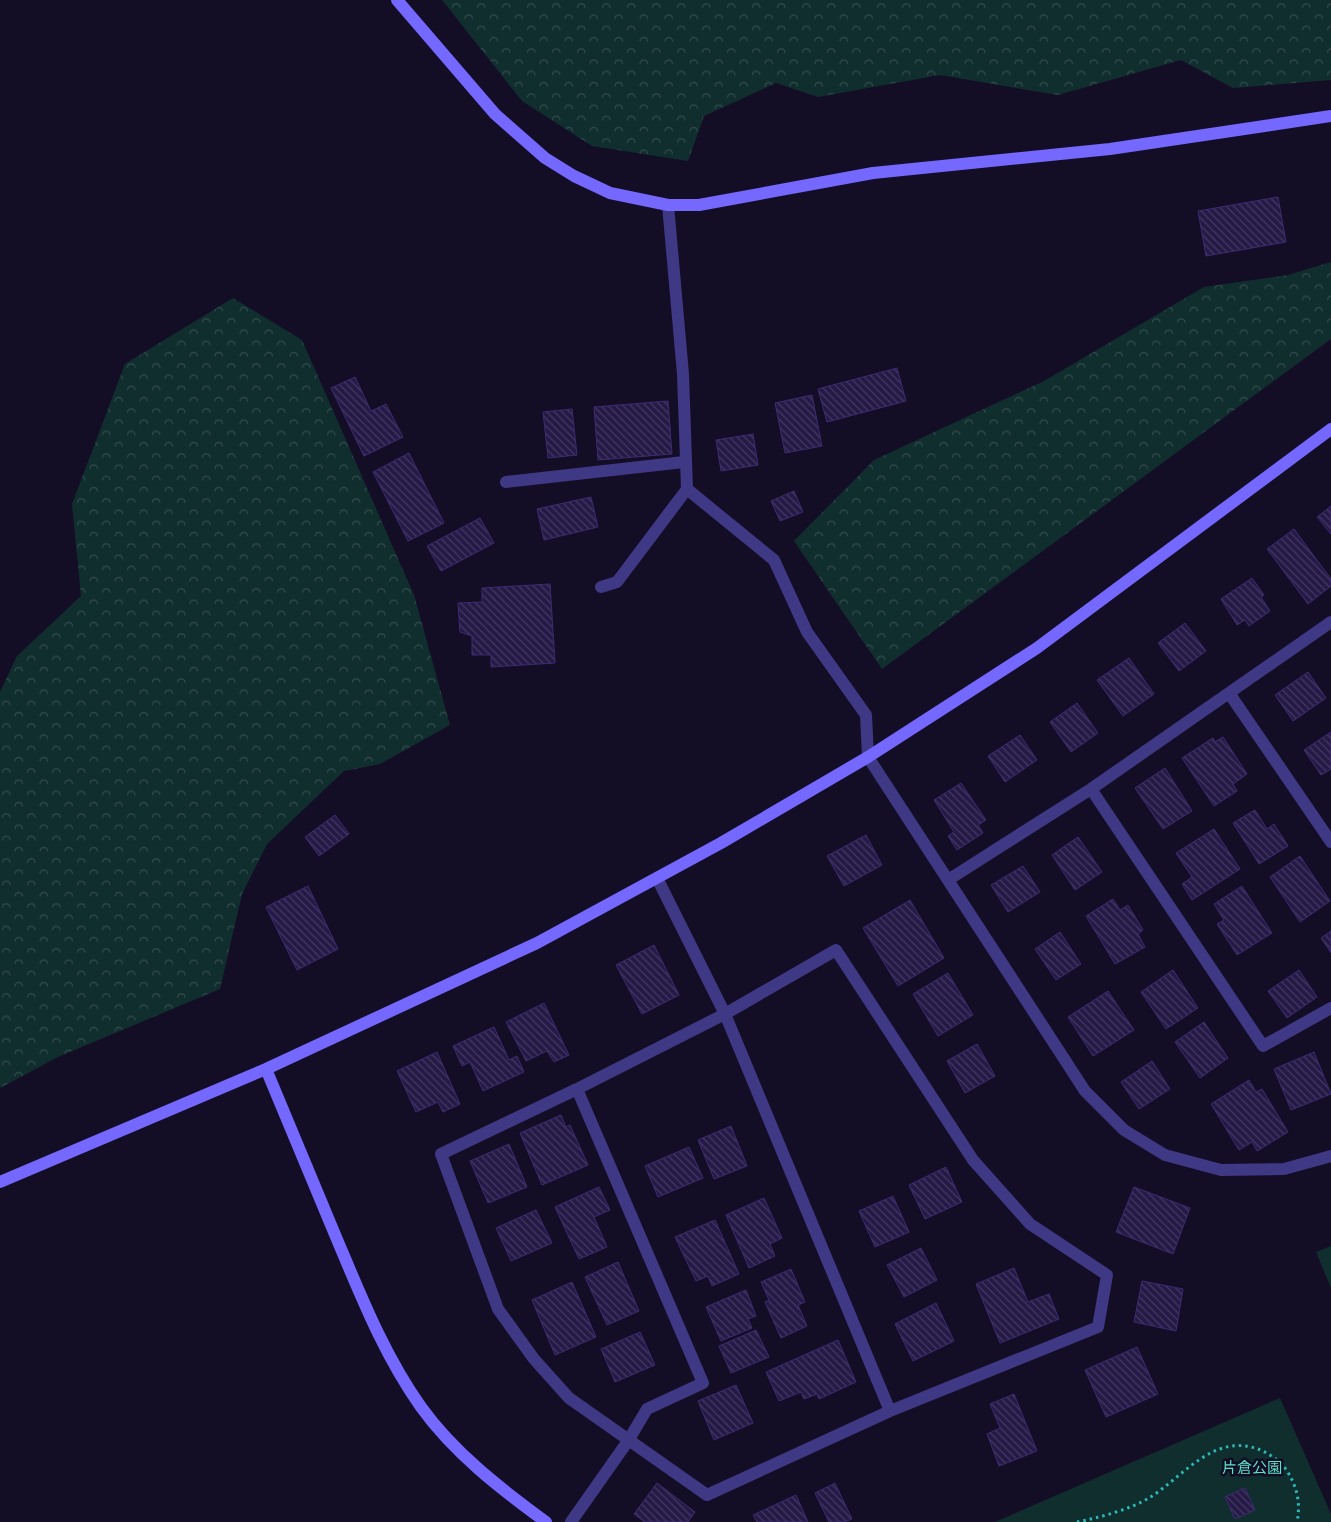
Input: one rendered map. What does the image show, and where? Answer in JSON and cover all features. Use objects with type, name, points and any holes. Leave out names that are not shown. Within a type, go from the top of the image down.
[{"type":"street","points":[[396,0],[495,114],[545,158],[574,176],[610,193],[668,206],[699,205],[873,173],[1110,149],[1331,116]]},
{"type":"street","points":[[601,587],[617,582],[687,489],[684,462],[683,374],[668,206]]},
{"type":"street","points":[[0,1182],[266,1069],[537,943],[657,878],[868,757],[1037,648],[1331,429]]},
{"type":"street","points":[[506,482],[684,462]]},
{"type":"street","points":[[687,489],[774,560],[808,632],[866,714],[868,757],[1086,1092],[1124,1130],[1165,1155],[1221,1170],[1284,1169],[1331,1156]]},
{"type":"street","points":[[948,880],[1091,789],[1331,622]]},
{"type":"street","points":[[1229,693],[1331,842]]},
{"type":"street","points":[[1091,789],[1264,1046],[1331,1008]]},
{"type":"street","points":[[657,878],[725,1014],[890,1411]]},
{"type":"street","points":[[836,950],[973,1160],[1030,1224],[1107,1275],[1098,1327],[890,1411],[707,1495],[569,1398],[534,1359],[498,1309],[441,1154],[577,1089],[725,1014],[836,950]]},
{"type":"street","points":[[266,1069],[366,1309],[394,1364],[422,1408],[458,1449],[503,1490],[546,1522]]},
{"type":"street","points":[[572,1522],[628,1441],[647,1409],[703,1383],[577,1089]]},
{"type":"path","points":[[1077,1522],[1092,1519],[1147,1499],[1197,1460],[1218,1449],[1234,1444],[1251,1446],[1268,1453],[1284,1467],[1294,1483],[1298,1498],[1299,1511],[1297,1522]]},
{"type":"green space","points":[[442,0],[1331,0],[1331,80],[1233,88],[1181,60],[1058,95],[940,75],[818,97],[776,83],[704,116],[688,161],[592,146],[522,101]]},
{"type":"green space","points":[[1331,262],[1331,339],[882,669],[794,541],[874,460],[1044,381],[1204,287],[1288,275]]},
{"type":"green space","points":[[233,298],[302,340],[414,595],[450,725],[380,764],[344,771],[267,844],[242,894],[220,989],[58,1057],[0,1088],[0,692],[17,656],[81,596],[72,504],[125,364]]},
{"type":"green space","points":[[1331,1246],[1331,1288],[1316,1252]]},
{"type":"green space","name":"片倉公園","points":[[1280,1398],[1331,1514],[1331,1522],[995,1522]]},
{"type":"building","points":[[1278,197],[1286,242],[1206,256],[1198,211]]},
{"type":"building","points":[[897,368],[906,401],[827,422],[818,389]]},
{"type":"building","points":[[355,377],[371,411],[386,404],[403,437],[364,456],[331,388]]},
{"type":"building","points":[[812,395],[822,446],[785,453],[775,403]]},
{"type":"building","points":[[668,401],[672,454],[598,460],[594,407]]},
{"type":"building","points":[[572,409],[577,455],[548,458],[543,412]]},
{"type":"building","points":[[753,434],[758,465],[721,471],[716,440]]},
{"type":"building","points":[[409,453],[444,523],[408,541],[373,472]]},
{"type":"building","points":[[794,491],[803,512],[780,521],[771,501]]},
{"type":"building","points":[[591,497],[598,527],[544,540],[537,509]]},
{"type":"building","points":[[1331,506],[1331,534],[1317,517]]},
{"type":"building","points":[[480,518],[494,543],[441,571],[427,546]]},
{"type":"building","points":[[1294,529],[1331,579],[1331,586],[1308,604],[1267,549]]},
{"type":"building","points":[[1252,578],[1264,595],[1261,597],[1270,611],[1249,626],[1245,620],[1237,625],[1221,599]]},
{"type":"building","points":[[550,584],[555,663],[491,667],[491,655],[472,655],[472,636],[460,632],[458,603],[482,602],[482,588]]},
{"type":"building","points":[[1185,623],[1206,651],[1179,671],[1158,643]]},
{"type":"building","points":[[1129,658],[1154,694],[1123,716],[1097,680]]},
{"type":"building","points":[[1308,672],[1326,698],[1293,721],[1275,695]]},
{"type":"building","points":[[1077,703],[1098,733],[1071,752],[1050,722]]},
{"type":"building","points":[[1331,732],[1331,769],[1321,775],[1304,750]]},
{"type":"building","points":[[1020,735],[1037,760],[1005,782],[988,756]]},
{"type":"building","points":[[1223,737],[1247,774],[1233,784],[1237,791],[1214,806],[1182,758],[1213,738],[1215,742]]},
{"type":"building","points":[[1165,768],[1192,811],[1163,829],[1135,788]]},
{"type":"building","points":[[961,783],[986,820],[978,825],[983,833],[957,850],[948,836],[954,832],[934,800]]},
{"type":"building","points":[[1255,810],[1267,829],[1274,824],[1288,846],[1259,864],[1233,823]]},
{"type":"building","points":[[335,815],[349,834],[319,856],[305,837]]},
{"type":"building","points":[[1214,829],[1240,869],[1192,900],[1182,884],[1192,877],[1176,853]]},
{"type":"building","points":[[866,835],[882,865],[844,886],[827,856]]},
{"type":"building","points":[[1078,837],[1102,872],[1075,890],[1052,855]]},
{"type":"building","points":[[1300,856],[1330,901],[1300,922],[1270,877]]},
{"type":"building","points":[[1023,866],[1040,892],[1008,912],[991,885]]},
{"type":"building","points":[[308,886],[338,949],[297,970],[266,907]]},
{"type":"building","points":[[1242,886],[1272,933],[1237,955],[1217,924],[1224,920],[1214,904]]},
{"type":"building","points":[[1113,899],[1120,910],[1128,905],[1143,930],[1138,934],[1145,947],[1115,964],[1086,916]]},
{"type":"building","points":[[910,900],[944,958],[898,986],[863,928]]},
{"type":"building","points":[[1331,931],[1331,953],[1321,938]]},
{"type":"building","points":[[1060,932],[1081,964],[1056,980],[1035,949]]},
{"type":"building","points":[[654,945],[679,995],[642,1014],[616,965]]},
{"type":"building","points":[[1173,970],[1198,1008],[1166,1029],[1141,992]]},
{"type":"building","points":[[1299,970],[1317,997],[1287,1018],[1268,991]]},
{"type":"building","points":[[948,973],[973,1015],[938,1036],[913,994]]},
{"type":"building","points":[[1108,991],[1134,1030],[1093,1056],[1068,1017]]},
{"type":"building","points":[[544,1003],[569,1055],[554,1062],[547,1051],[526,1061],[506,1022]]},
{"type":"building","points":[[1204,1022],[1228,1058],[1200,1078],[1175,1042]]},
{"type":"building","points":[[494,1027],[509,1060],[517,1056],[524,1072],[483,1091],[470,1062],[462,1066],[453,1046]]},
{"type":"building","points":[[977,1044],[995,1076],[965,1093],[947,1061]]},
{"type":"building","points":[[437,1052],[460,1104],[443,1112],[438,1102],[416,1112],[397,1071]]},
{"type":"building","points":[[1314,1052],[1331,1094],[1291,1110],[1274,1069]]},
{"type":"building","points":[[1152,1061],[1170,1089],[1139,1109],[1121,1082]]},
{"type":"building","points":[[1249,1080],[1256,1092],[1262,1089],[1288,1132],[1257,1151],[1252,1142],[1239,1150],[1211,1104]]},
{"type":"building","points":[[561,1115],[566,1127],[570,1125],[588,1165],[542,1185],[520,1133]]},
{"type":"building","points":[[731,1126],[747,1166],[714,1179],[698,1140]]},
{"type":"building","points":[[509,1144],[527,1187],[488,1203],[470,1161]]},
{"type":"building","points":[[689,1147],[703,1178],[658,1197],[645,1166]]},
{"type":"building","points":[[946,1167],[962,1202],[925,1219],[909,1185]]},
{"type":"building","points":[[599,1187],[610,1210],[594,1217],[607,1247],[579,1259],[555,1207]]},
{"type":"building","points":[[1134,1187],[1190,1208],[1173,1254],[1116,1232]]},
{"type":"building","points":[[893,1196],[909,1232],[875,1247],[859,1211]]},
{"type":"building","points":[[764,1198],[782,1238],[770,1244],[775,1256],[749,1268],[726,1215]]},
{"type":"building","points":[[536,1210],[552,1243],[511,1261],[496,1228]]},
{"type":"building","points":[[715,1220],[739,1274],[712,1286],[708,1276],[696,1281],[675,1237]]},
{"type":"building","points":[[921,1248],[937,1280],[904,1297],[887,1265]]},
{"type":"building","points":[[618,1262],[639,1311],[607,1325],[585,1277]]},
{"type":"building","points":[[1014,1268],[1028,1302],[1049,1294],[1059,1319],[1000,1343],[976,1284]]},
{"type":"building","points":[[791,1269],[805,1302],[798,1305],[807,1326],[781,1338],[765,1302],[769,1300],[761,1282]]},
{"type":"building","points":[[1142,1281],[1183,1289],[1176,1331],[1134,1322]]},
{"type":"building","points":[[572,1282],[596,1337],[555,1355],[532,1300]]},
{"type":"building","points":[[746,1290],[756,1316],[748,1319],[752,1328],[721,1341],[706,1307]]},
{"type":"building","points":[[936,1303],[954,1341],[913,1361],[895,1324]]},
{"type":"building","points":[[756,1330],[769,1357],[731,1373],[719,1346]]},
{"type":"building","points":[[640,1332],[655,1365],[615,1382],[601,1349]]},
{"type":"building","points":[[838,1340],[856,1382],[819,1399],[817,1394],[804,1399],[801,1392],[779,1401],[766,1372]]},
{"type":"building","points":[[1137,1347],[1158,1394],[1106,1417],[1085,1370]]},
{"type":"building","points":[[736,1385],[753,1423],[714,1440],[698,1401]]},
{"type":"building","points":[[1014,1394],[1037,1451],[999,1466],[987,1434],[1000,1428],[990,1404]]},
{"type":"building","points":[[657,1483],[695,1512],[688,1522],[645,1522],[634,1514]]},
{"type":"building","points":[[835,1483],[852,1519],[844,1522],[829,1522],[815,1493]]},
{"type":"building","points":[[1245,1488],[1255,1510],[1235,1519],[1225,1497]]},
{"type":"building","points":[[796,1495],[808,1522],[757,1522],[753,1515]]}]
